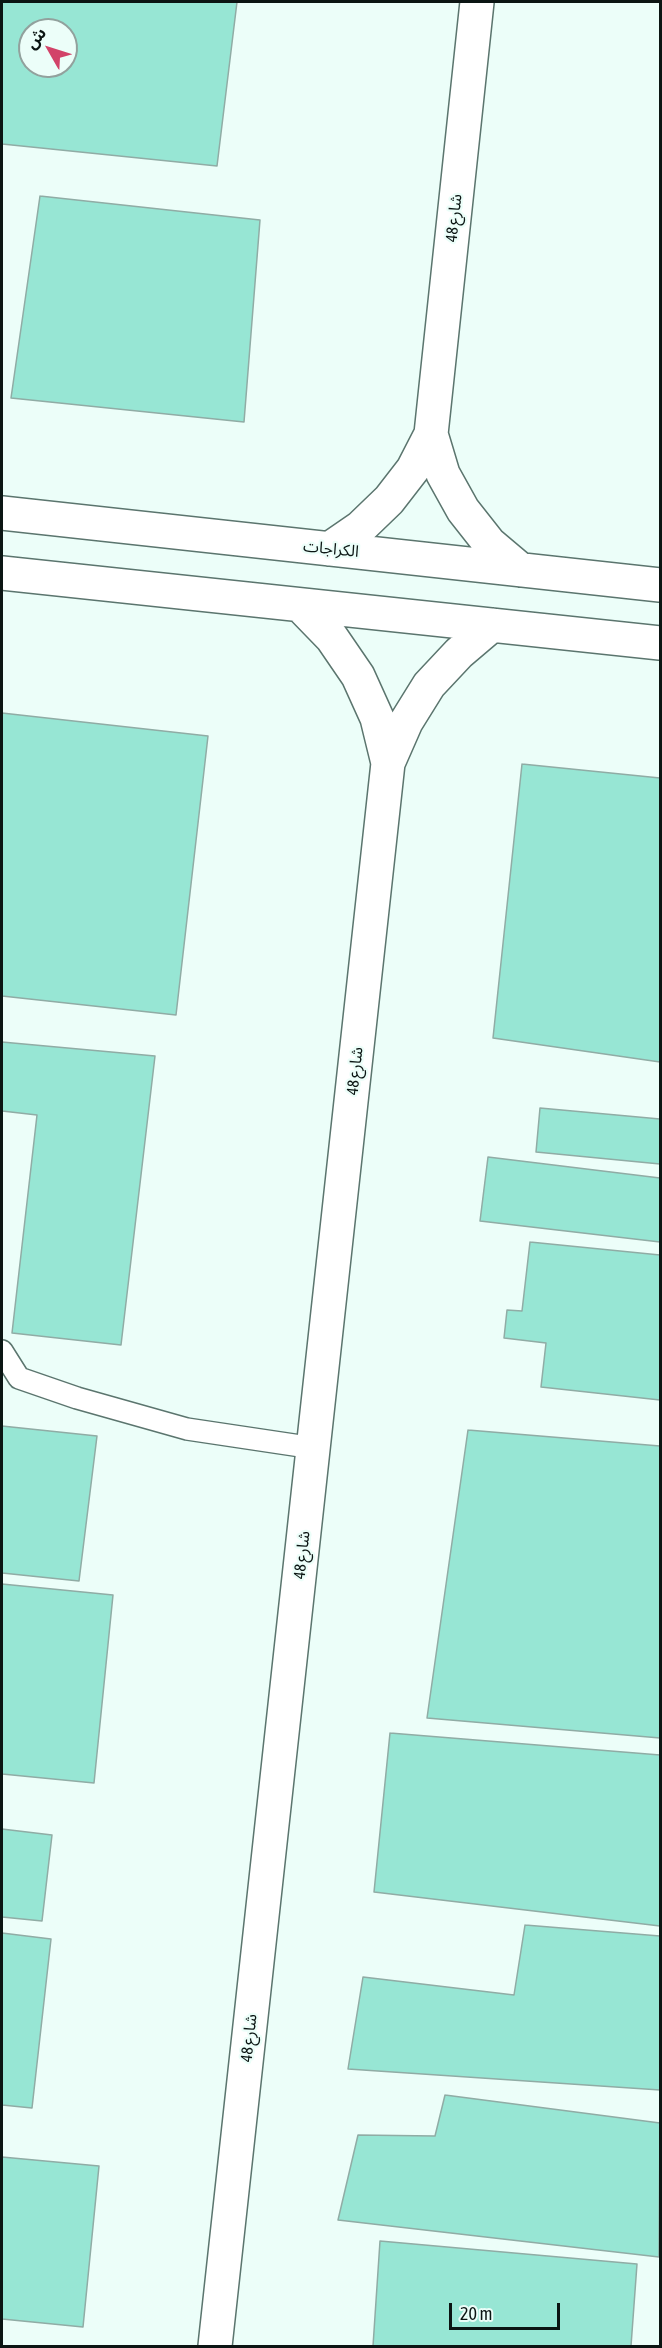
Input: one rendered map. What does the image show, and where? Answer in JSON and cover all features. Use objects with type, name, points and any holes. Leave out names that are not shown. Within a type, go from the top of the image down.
[{"type":"street","name":"شارع 48","points":[[329,549],[361,527],[389,501],[413,469],[431,434],[477,2]]},
{"type":"street","name":"شارع 48","points":[[431,434],[443,474],[463,510],[489,543],[520,570]]},
{"type":"street","name":"الكراجات","points":[[2,513],[660,585]]},
{"type":"street","points":[[2,573],[660,643]]},
{"type":"street","name":"شارع 48","points":[[300,604],[332,638],[358,676],[377,718],[388,763]]},
{"type":"street","name":"شارع 48","points":[[215,2346],[388,763],[406,722],[429,685],[459,653],[492,625]]},
{"type":"lane","points":[[2,1351],[19,1378],[77,1398],[187,1429],[314,1448]]},
{"type":"building","points":[[2,2],[237,2],[217,166],[2,144]]},
{"type":"building","points":[[40,196],[260,220],[244,422],[11,398]]},
{"type":"building","points":[[2,713],[208,736],[176,1015],[2,996]]},
{"type":"building","points":[[522,764],[660,778],[660,1062],[493,1038]]},
{"type":"building","points":[[2,1042],[155,1056],[121,1345],[12,1333],[37,1115],[2,1111]]},
{"type":"building","points":[[540,1108],[660,1119],[660,1164],[536,1152]]},
{"type":"building","points":[[488,1157],[660,1178],[660,1242],[480,1221]]},
{"type":"building","points":[[530,1242],[660,1255],[660,1400],[541,1387],[546,1343],[504,1338],[507,1310],[522,1311]]},
{"type":"building","points":[[2,1426],[97,1436],[79,1581],[2,1573]]},
{"type":"building","points":[[468,1430],[660,1446],[660,1738],[427,1718]]},
{"type":"building","points":[[2,1584],[113,1595],[94,1783],[2,1774]]},
{"type":"building","points":[[390,1733],[660,1755],[660,1926],[374,1892]]},
{"type":"building","points":[[2,1829],[52,1835],[42,1921],[2,1917]]},
{"type":"building","points":[[525,1925],[660,1936],[660,2090],[348,2069],[363,1977],[514,1995]]},
{"type":"building","points":[[2,1933],[51,1939],[32,2108],[2,2105]]},
{"type":"building","points":[[445,2095],[660,2123],[659,2257],[338,2220],[358,2135],[435,2136]]},
{"type":"building","points":[[2,2157],[99,2166],[83,2327],[2,2319]]},
{"type":"building","points":[[380,2241],[637,2264],[631,2346],[373,2346]]}]
